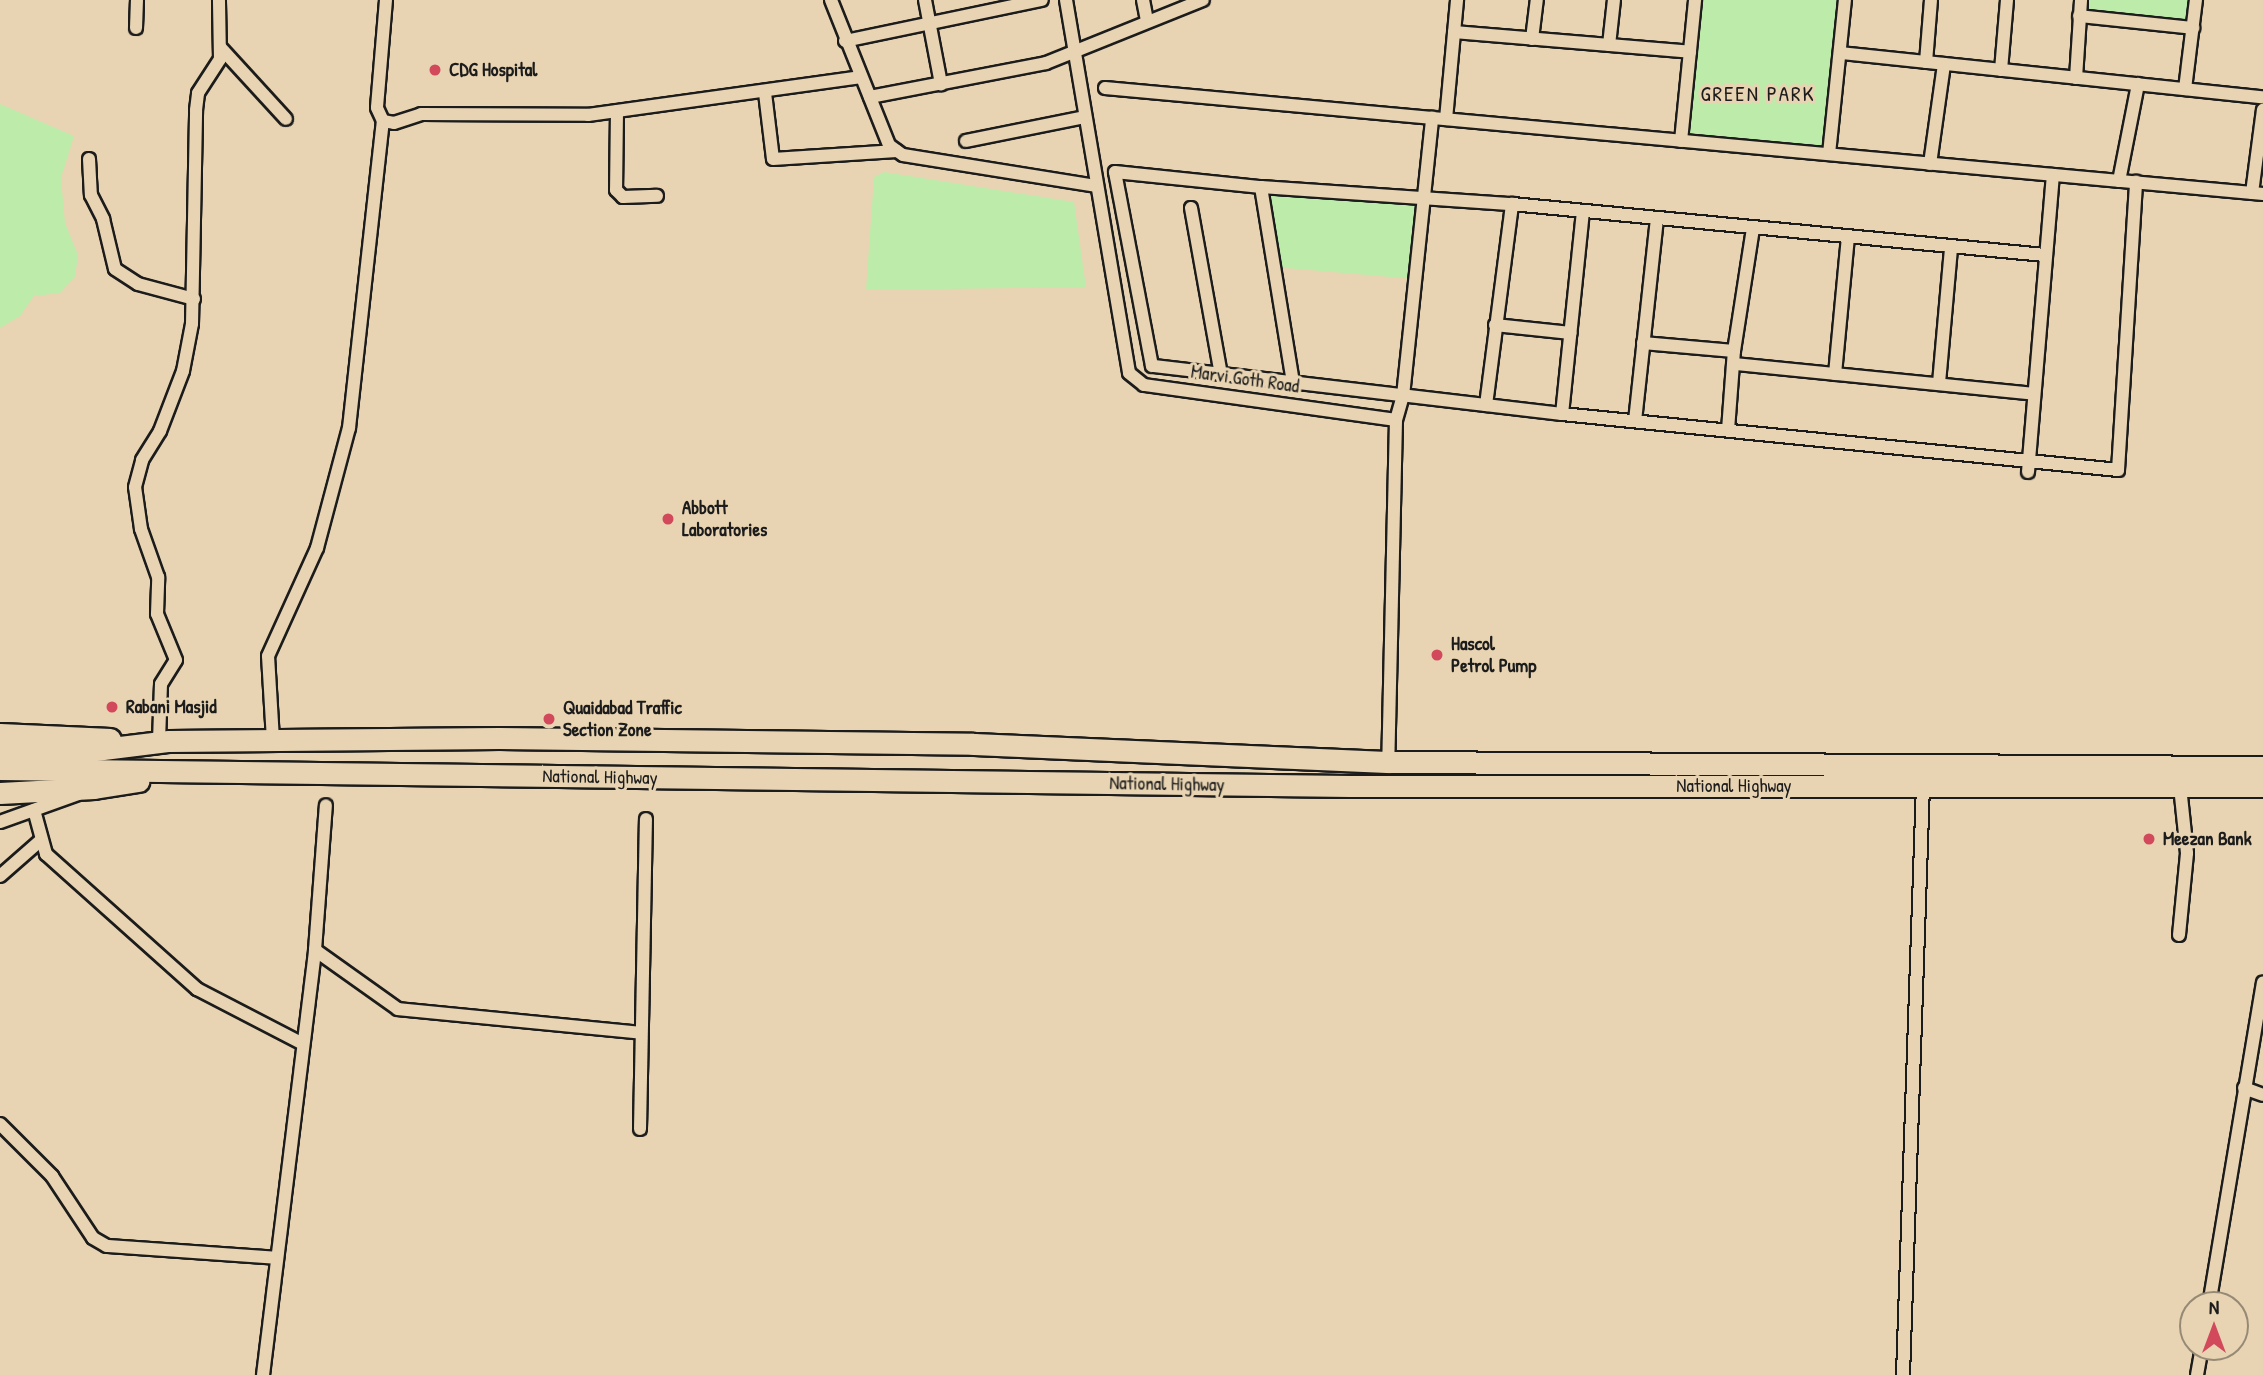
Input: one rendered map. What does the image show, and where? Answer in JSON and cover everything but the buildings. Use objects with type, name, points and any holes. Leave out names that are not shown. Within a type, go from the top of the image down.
[{"type":"highway","points":[[0,734],[164,741]]},
{"type":"highway","name":"National Highway","points":[[76,761],[164,741],[499,738],[973,744],[1388,762],[2263,767]]},
{"type":"highway","points":[[0,751],[76,761]]},
{"type":"highway","name":"National Highway","points":[[76,761],[174,774],[1350,786],[2263,786]]},
{"type":"highway","points":[[0,769],[76,761]]},
{"type":"highway","points":[[0,793],[94,788],[174,774]]},
{"type":"street","points":[[136,28],[137,0]]},
{"type":"street","points":[[164,741],[161,684],[176,660],[157,614],[158,577],[141,529],[135,487],[142,460],[160,431],[183,371],[194,299],[198,93],[220,59],[219,0]]},
{"type":"street","points":[[273,740],[268,656],[317,548],[349,428],[383,121],[377,108],[386,0]]},
{"type":"street","points":[[831,0],[845,41],[889,145],[897,151]]},
{"type":"street","points":[[925,0],[941,84]]},
{"type":"street","points":[[845,41],[1042,0]]},
{"type":"street","name":"Marvi Goth Road","points":[[1066,0],[1124,363],[1136,381],[1396,420]]},
{"type":"street","points":[[1143,0],[1147,21]]},
{"type":"street","points":[[870,97],[1046,63],[1075,48],[1203,0]]},
{"type":"street","points":[[1446,119],[1457,0]]},
{"type":"street","points":[[1532,39],[1536,0]]},
{"type":"street","points":[[1609,45],[1614,0]]},
{"type":"street","points":[[1681,141],[1695,0]]},
{"type":"street","points":[[1829,154],[1845,0]]},
{"type":"street","points":[[1926,62],[1931,0]]},
{"type":"street","points":[[2001,70],[2007,0]]},
{"type":"street","points":[[2076,78],[2081,0]]},
{"type":"street","points":[[2185,89],[2196,0]]},
{"type":"street","points":[[2079,16],[2193,28]]},
{"type":"street","points":[[1454,32],[1690,52]]},
{"type":"street","points":[[221,48],[286,119]]},
{"type":"street","points":[[1841,53],[2263,97]]},
{"type":"street","points":[[1930,164],[1944,64]]},
{"type":"street","points":[[383,121],[394,123],[421,114],[617,111],[765,93],[861,77]]},
{"type":"street","points":[[2119,181],[2138,84]]},
{"type":"street","points":[[1105,88],[2257,193],[2263,110]]},
{"type":"street","points":[[765,93],[773,159],[897,151],[1096,186]]},
{"type":"street","points":[[617,111],[616,190],[623,197],[657,196]]},
{"type":"street","points":[[966,141],[1085,117]]},
{"type":"street","points":[[1388,762],[1396,420],[1403,396],[1432,118]]},
{"type":"street","points":[[89,159],[91,195],[103,219],[116,269],[138,284],[194,299]]},
{"type":"street","points":[[2045,254],[1951,248],[1512,204],[1261,187],[1115,172],[1148,361],[1152,366],[1562,414],[2029,458],[2118,470],[2136,182]]},
{"type":"street","points":[[2028,472],[2053,174]]},
{"type":"street","points":[[1261,187],[1293,383]]},
{"type":"street","points":[[1486,405],[1512,204]]},
{"type":"street","points":[[1191,208],[1221,374]]},
{"type":"street","points":[[1562,414],[1583,211]]},
{"type":"street","points":[[1635,421],[1657,218]]},
{"type":"street","points":[[1728,430],[1753,228]]},
{"type":"street","points":[[1835,374],[1848,237]]},
{"type":"street","points":[[1939,383],[1951,248]]},
{"type":"street","points":[[1495,325],[1571,333]]},
{"type":"street","points":[[1643,343],[1835,374],[2033,394]]},
{"type":"street","points":[[1903,1375],[1923,786]]},
{"type":"street","points":[[2179,936],[2187,853],[2180,786]]},
{"type":"street","points":[[0,822],[94,788]]},
{"type":"street","points":[[263,1375],[315,950],[326,805]]},
{"type":"street","points":[[34,810],[46,854],[197,989],[303,1044]]},
{"type":"street","points":[[640,1129],[646,819]]},
{"type":"street","points":[[0,876],[41,840]]},
{"type":"street","points":[[315,950],[398,1009],[641,1033]]},
{"type":"street","points":[[2211,1291],[2263,982]]},
{"type":"street","points":[[2244,1088],[2263,1095]]},
{"type":"street","points":[[0,1124],[52,1176],[93,1238],[107,1246],[277,1258]]},
{"type":"green space","points":[[1695,0],[1845,0],[1829,154],[1681,141]]},
{"type":"green space","points":[[2081,0],[2196,0],[2193,28],[2079,16]]},
{"type":"green space","points":[[0,104],[74,136],[61,178],[65,223],[78,255],[75,277],[60,293],[34,296],[20,316],[0,328]]},
{"type":"green space","points":[[884,172],[1074,202],[1086,287],[866,290],[874,177]]},
{"type":"green space","points":[[1261,187],[1423,197],[1414,279],[1274,267]]},
{"type":"place","name":"CDG Hospital","points":[[435,70]]},
{"type":"place","name":"Abbott Laboratories","points":[[668,519]]},
{"type":"place","name":"Hascol Petrol Pump","points":[[1437,655]]},
{"type":"place","name":"Rabani Masjid","points":[[112,707]]},
{"type":"place","name":"Quaidabad Traffic Section Zone","points":[[549,719]]},
{"type":"place","name":"Meezan Bank","points":[[2149,839]]},
{"type":"district","name":"GREEN PARK","points":[[1758,94]]}]
